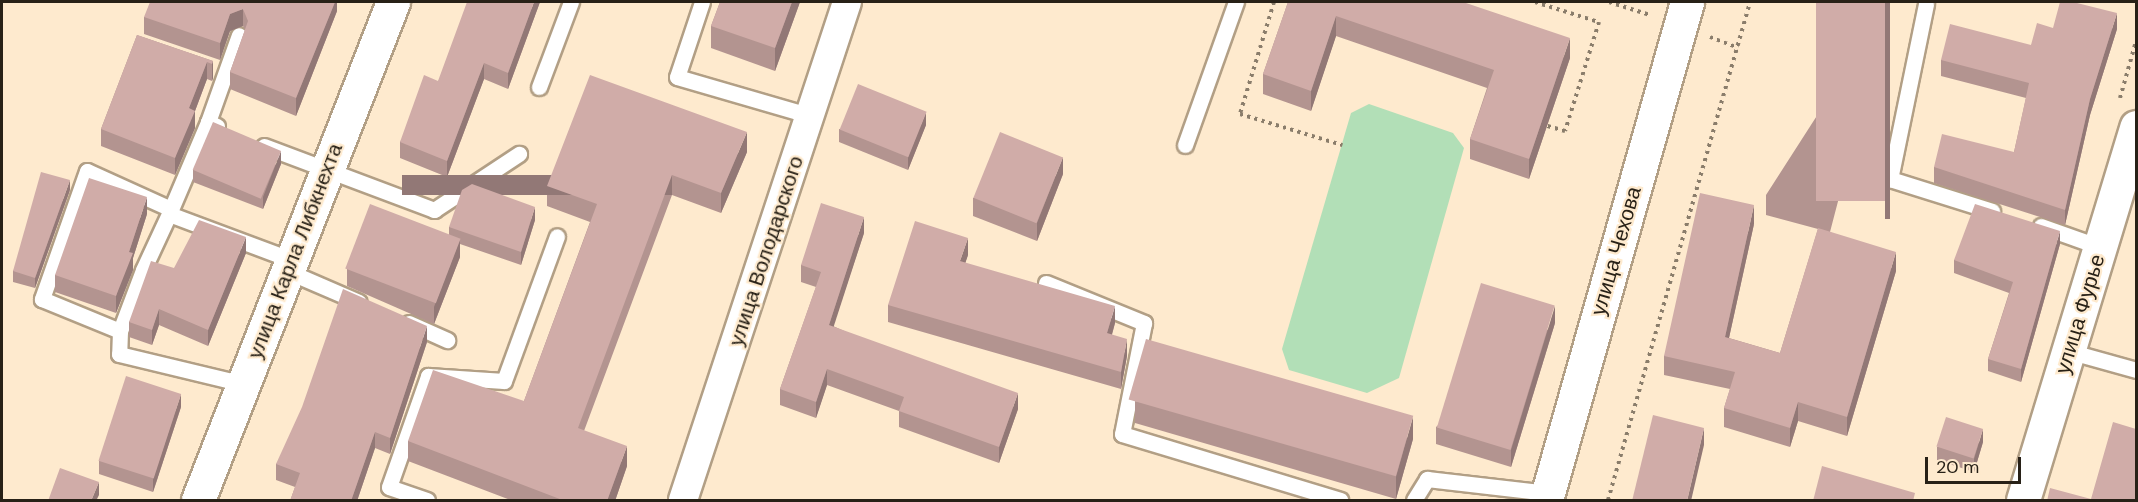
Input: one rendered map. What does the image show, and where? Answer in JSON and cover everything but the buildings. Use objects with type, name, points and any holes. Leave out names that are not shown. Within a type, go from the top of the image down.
[{"type":"street","name":"улица Карла Либкнехта","points":[[198,501],[393,2]]},
{"type":"street","name":"улица Володарского","points":[[683,501],[847,2]]},
{"type":"street","name":"улица Чехова","points":[[1547,497],[1687,2]]},
{"type":"street","name":"улица Фурье","points":[[2024,501],[2136,127]]},
{"type":"lane","points":[[539,87],[570,2]]},
{"type":"lane","points":[[702,2],[677,77],[811,116]]},
{"type":"lane","points":[[1185,145],[1236,2]]},
{"type":"lane","points":[[1926,4],[1890,179],[2003,214]]},
{"type":"lane","points":[[239,35],[208,122],[120,331],[119,354],[244,384]]},
{"type":"lane","points":[[206,65],[226,72]]},
{"type":"lane","points":[[208,122],[228,130]]},
{"type":"lane","points":[[248,139],[326,172],[434,210],[519,153]]},
{"type":"lane","points":[[120,331],[42,299],[87,171],[290,266],[373,308]]},
{"type":"lane","points":[[2026,222],[2100,247]]},
{"type":"lane","points":[[427,501],[389,488],[428,376],[504,381],[557,236]]},
{"type":"lane","points":[[1046,283],[1144,323],[1122,434],[1340,501]]},
{"type":"lane","points":[[394,317],[447,340]]},
{"type":"lane","points":[[2068,351],[2136,370]]},
{"type":"lane","points":[[1414,501],[1427,479],[1547,497]]},
{"type":"path","points":[[1274,2],[1240,114],[1342,145]]},
{"type":"path","points":[[1535,2],[1599,22],[1565,131],[1547,126]]},
{"type":"path","points":[[1608,501],[1750,2]]},
{"type":"green space","points":[[1369,104],[1453,133],[1464,148],[1399,378],[1367,393],[1289,370],[1282,349],[1351,113]]}]
